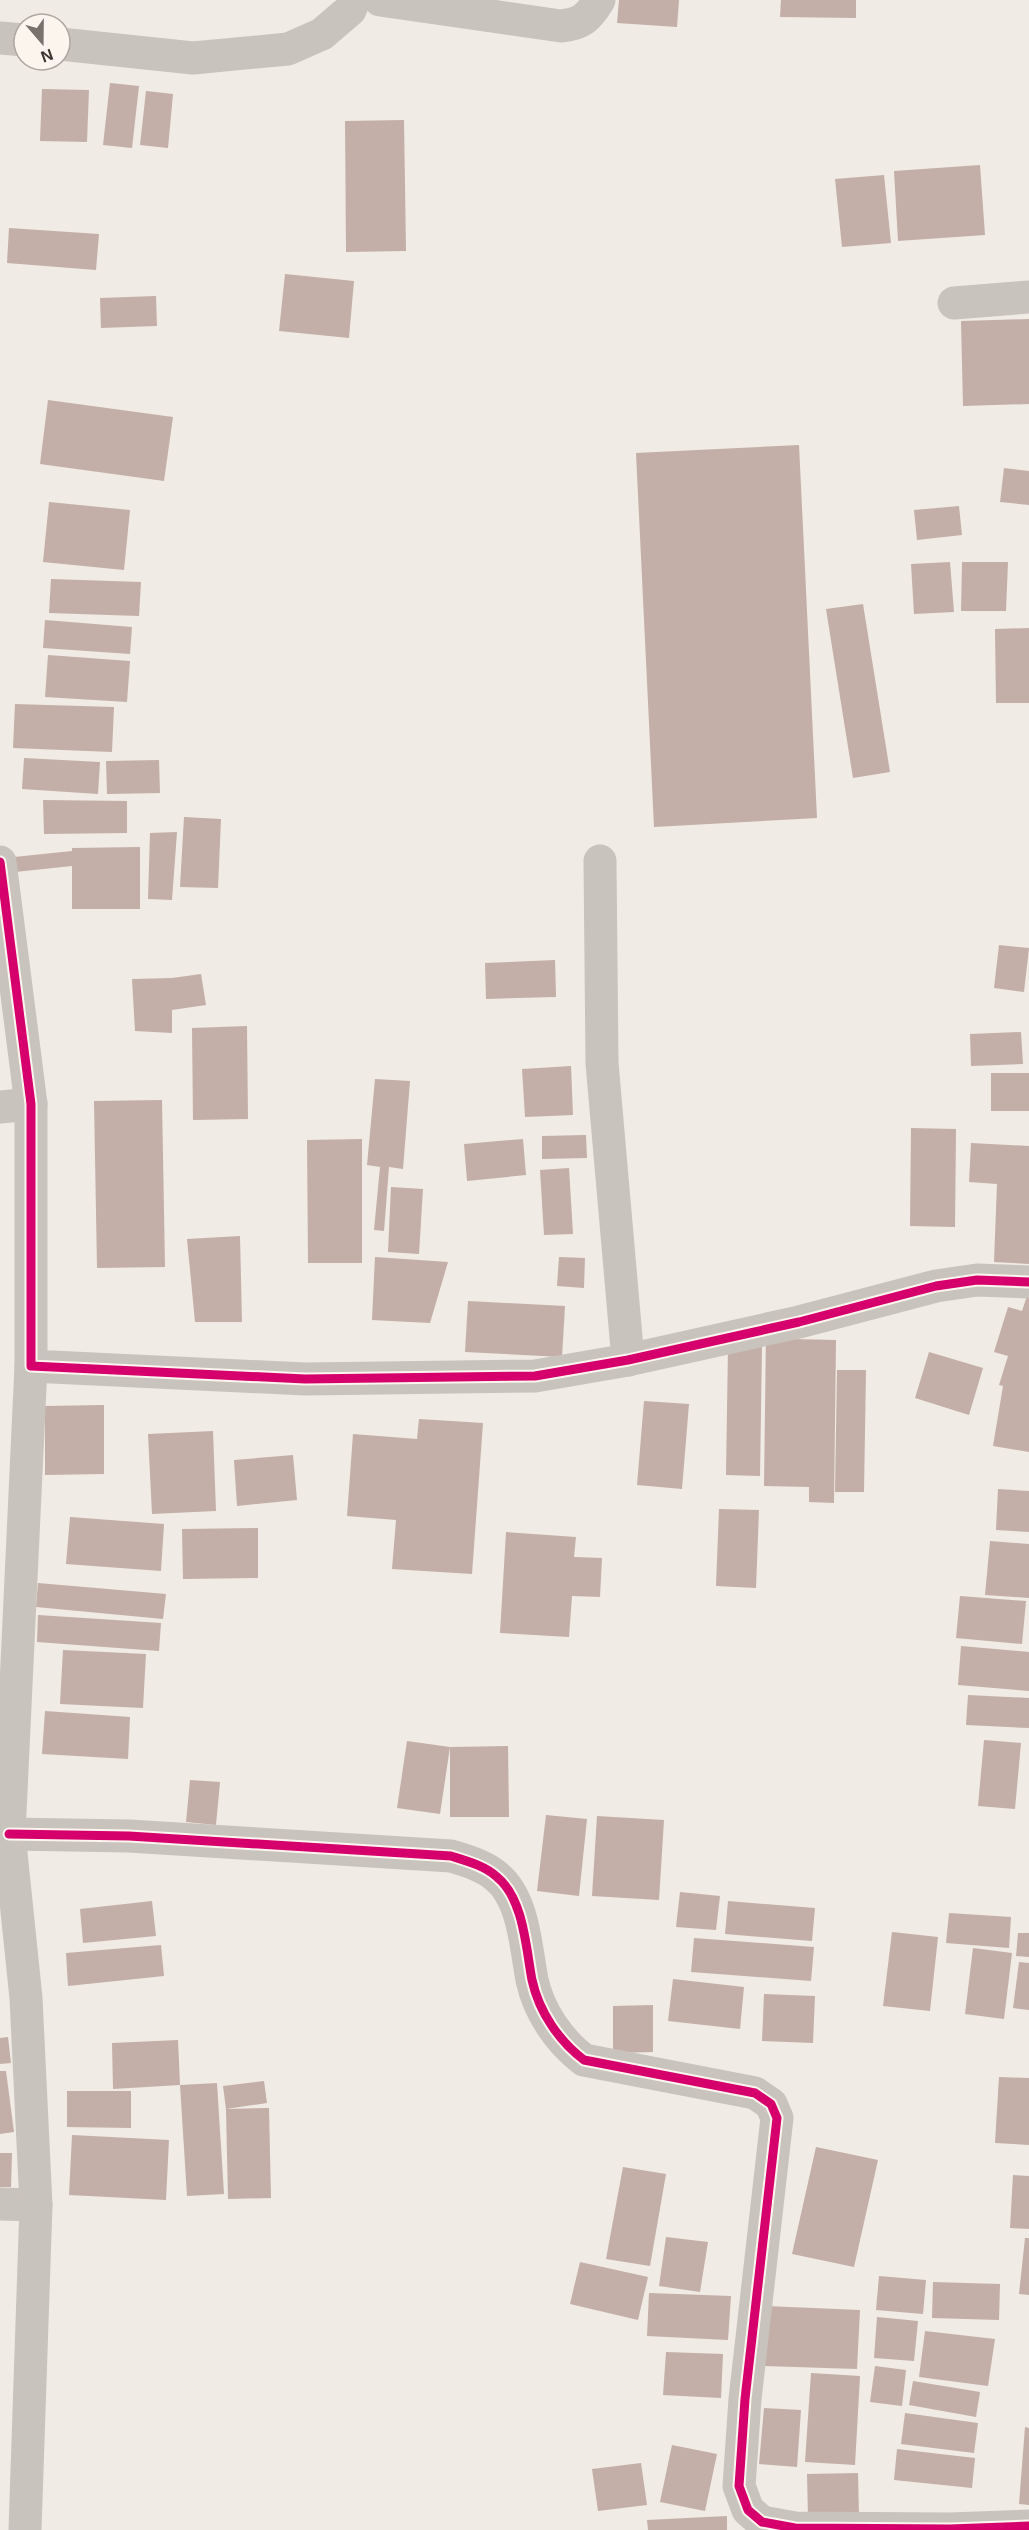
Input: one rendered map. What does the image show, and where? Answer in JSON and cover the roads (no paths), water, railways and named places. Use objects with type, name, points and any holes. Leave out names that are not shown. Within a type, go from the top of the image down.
[{"type":"street","points":[[72,45],[193,58],[288,50],[322,34],[350,10],[354,0]]},
{"type":"street","points":[[380,0],[561,26],[575,24],[589,17],[599,0]]},
{"type":"street","points":[[954,303],[1029,297]]},
{"type":"street","points":[[600,861],[602,1063],[628,1360]]},
{"type":"street","points":[[0,862],[31,1366],[9,1834],[26,1998],[36,2205],[24,2530]]},
{"type":"street","points":[[31,1366],[305,1379],[535,1376],[628,1360],[798,1322],[936,1286],[976,1280],[1029,1282]]},
{"type":"street","points":[[9,1834],[129,1836],[451,1856],[473,1863],[498,1877],[510,1894],[522,1921],[533,1983],[549,2022],[566,2047],[584,2060],[755,2092],[771,2104],[777,2118],[745,2399],[739,2486],[748,2510],[762,2522],[795,2528],[950,2529],[1029,2526]]},
{"type":"street","points":[[0,2204],[36,2205]]}]
